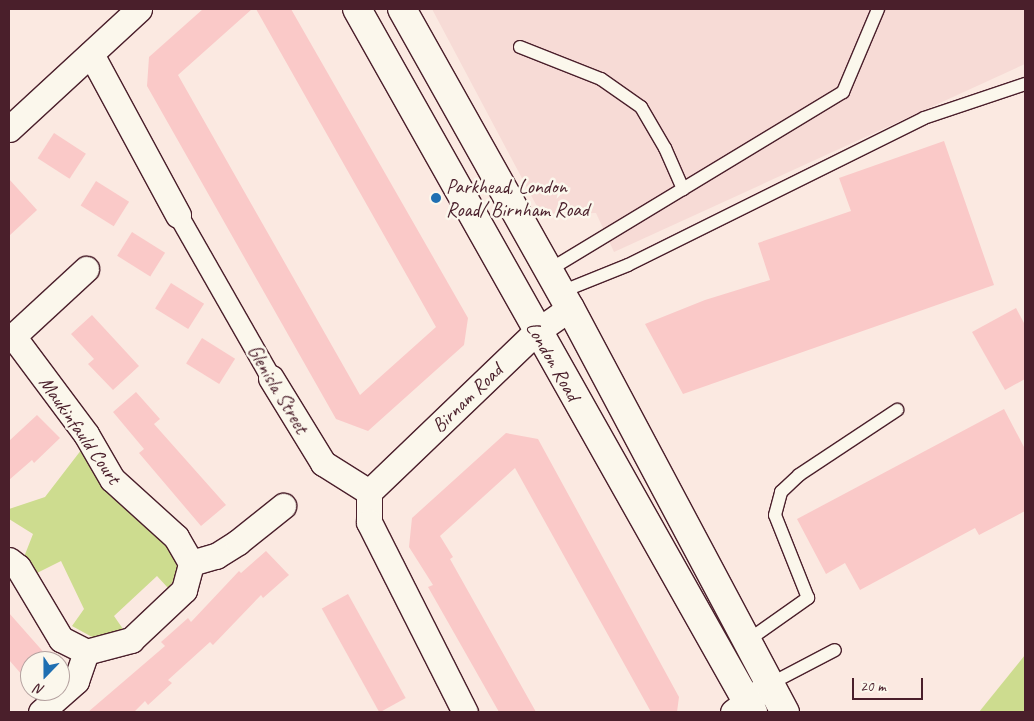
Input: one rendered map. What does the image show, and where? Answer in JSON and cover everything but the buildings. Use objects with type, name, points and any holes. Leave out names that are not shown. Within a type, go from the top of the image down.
[{"type":"main road","name":"London Road","points":[[357,9],[744,708]]},
{"type":"main road","name":"London Road","points":[[402,9],[560,290],[785,712]]},
{"type":"street","points":[[9,129],[139,9]]},
{"type":"street","name":"Glenisla Street","points":[[91,54],[178,215],[271,378],[323,463],[368,492]]},
{"type":"street","name":"Maukinfauld Court","points":[[86,269],[11,338],[86,434],[112,479],[176,537],[191,563]]},
{"type":"street","name":"Birnam Road","points":[[368,492],[536,332],[560,290]]},
{"type":"street","points":[[368,492],[369,522],[465,712]]},
{"type":"street","points":[[9,560],[18,567],[61,639],[86,652],[131,640],[184,590],[191,563],[216,556],[238,542],[283,506]]},
{"type":"street","points":[[41,712],[76,681],[86,652]]},
{"type":"street","points":[[744,708],[770,684]]},
{"type":"lane","points":[[560,290],[683,189],[843,92],[878,9]]},
{"type":"lane","points":[[520,48],[601,78],[641,107],[683,189]]},
{"type":"lane","points":[[560,290],[628,265],[924,118],[1025,84]]},
{"type":"lane","points":[[747,640],[808,598],[775,516],[781,492],[799,475],[897,410]]},
{"type":"lane","points":[[770,684],[835,650]]},
{"type":"shaded area","points":[[432,9],[1025,9],[1025,64],[614,252],[596,213],[541,214]]},
{"type":"green space","points":[[85,445],[182,561],[179,573],[168,588],[157,576],[114,616],[123,629],[94,638],[72,626],[84,609],[61,561],[37,573],[24,557],[33,534],[9,519],[9,509],[45,497]]},
{"type":"green space","points":[[1025,655],[1025,712],[979,712]]},
{"type":"place","name":"Parkhead, London Road/ Birnham Road","points":[[436,198]]}]
